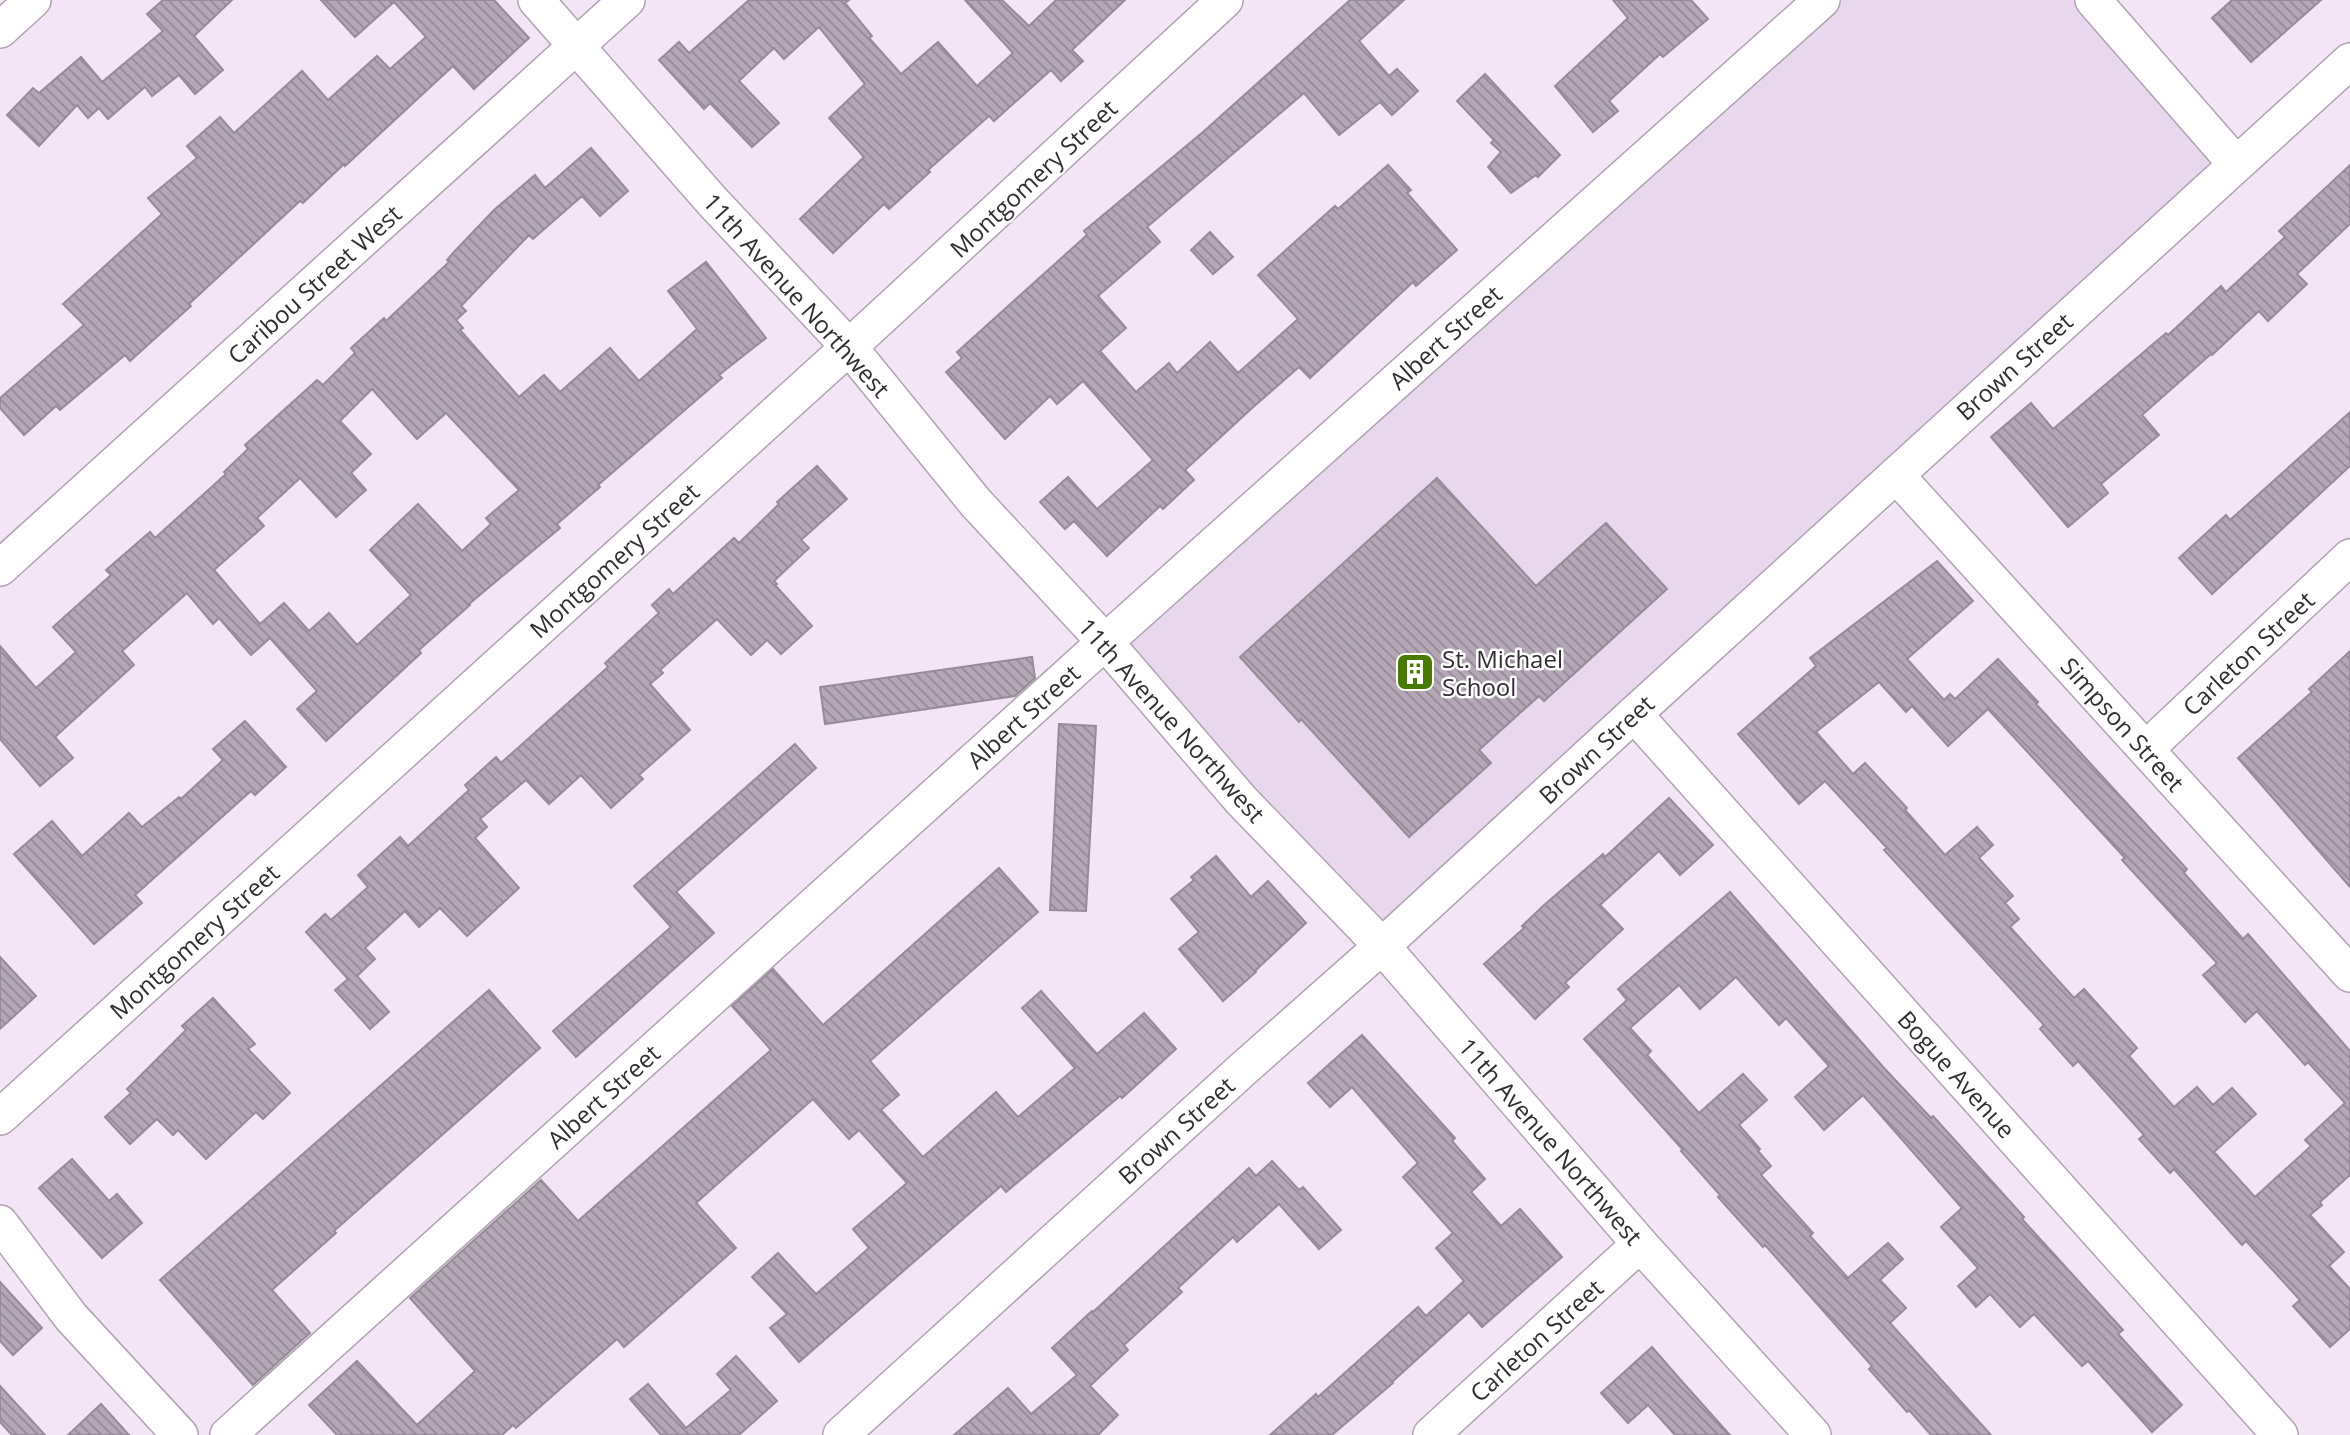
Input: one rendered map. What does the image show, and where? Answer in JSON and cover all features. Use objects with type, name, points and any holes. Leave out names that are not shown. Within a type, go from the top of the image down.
[{"type":"street","points":[[0,30],[33,0]]},
{"type":"street","name":"11th Avenue Northwest","points":[[536,0],[712,201],[849,348],[976,503],[1104,642],[1241,800],[1382,946],[1640,1244],[1813,1435]]},
{"type":"street","name":"Caribou Street West","points":[[0,568],[627,0]]},
{"type":"street","name":"Montgomery Street","points":[[0,1117],[849,348],[1225,0]]},
{"type":"street","name":"Albert Street","points":[[228,1435],[1104,642],[1822,0]]},
{"type":"street","points":[[2093,0],[2236,164]]},
{"type":"street","name":"Brown Street","points":[[841,1435],[1382,946],[2350,61]]},
{"type":"street","name":"Simpson Street","points":[[1896,475],[2350,974]]},
{"type":"street","name":"Carleton Street","points":[[2146,749],[2350,557]]},
{"type":"street","name":"Bogue Avenue","points":[[1634,713],[2280,1435]]},
{"type":"street","points":[[0,1223],[71,1317],[180,1435]]},
{"type":"street","name":"Carleton Street","points":[[1431,1435],[1640,1244]]},
{"type":"shaded area","points":[[1822,0],[2093,0],[2236,164],[1382,946],[1105,642]]},
{"type":"building","points":[[163,0],[232,0],[194,36],[223,70],[195,94],[179,75],[152,96],[145,87],[108,119],[99,108],[88,118],[77,105],[39,146],[7,115],[33,88],[39,93],[81,57],[102,82],[163,31],[147,14]]},
{"type":"building","points":[[321,0],[494,0],[529,38],[474,89],[453,66],[345,166],[344,164],[303,203],[300,201],[130,361],[125,355],[60,410],[56,406],[24,435],[0,408],[0,398],[84,325],[63,304],[162,214],[148,198],[197,158],[187,146],[220,117],[234,133],[302,71],[328,100],[377,56],[390,69],[426,37],[394,2],[355,37]]},
{"type":"building","points":[[749,0],[849,0],[845,3],[872,36],[869,38],[901,74],[938,42],[977,86],[1013,53],[965,0],[1002,0],[1029,26],[1056,0],[1125,0],[1072,50],[1083,61],[1061,81],[1051,70],[994,121],[989,116],[889,209],[884,204],[833,253],[800,219],[864,157],[829,118],[865,84],[819,27],[784,59],[774,48],[739,81],[779,123],[752,147],[710,103],[704,109],[659,60],[679,42],[689,53]]},
{"type":"building","points":[[1350,0],[1404,0],[1359,41],[1389,76],[1397,69],[1418,91],[1392,115],[1380,102],[1339,135],[1304,93],[1147,227],[1160,242],[1098,296],[1126,328],[1100,351],[1136,392],[1169,363],[1177,373],[1210,342],[1238,373],[1298,319],[1258,275],[1335,206],[1338,209],[1388,165],[1411,190],[1407,193],[1457,250],[1416,286],[1413,282],[1310,378],[1299,367],[1185,470],[1194,480],[1163,509],[1160,506],[1107,556],[1074,521],[1065,529],[1040,502],[1068,477],[1097,509],[1153,460],[1083,381],[1057,404],[1050,396],[1005,439],[946,372],[962,358],[957,352],[1087,235],[1084,231],[1203,132]]},
{"type":"building","points":[[1613,0],[1691,0],[1708,19],[1663,57],[1660,54],[1609,101],[1618,111],[1593,132],[1555,86],[1628,18]]},
{"type":"building","points":[[2232,0],[2321,0],[2251,62],[2212,18]]},
{"type":"building","points":[[1485,74],[1560,155],[1538,177],[1536,175],[1511,193],[1488,167],[1501,152],[1491,143],[1494,140],[1457,101]]},
{"type":"building","points":[[591,148],[628,191],[600,216],[582,196],[533,239],[529,235],[461,306],[466,311],[456,320],[463,328],[460,330],[519,397],[544,375],[560,392],[610,348],[639,381],[697,329],[668,291],[706,262],[766,338],[719,375],[722,378],[598,485],[600,487],[557,524],[560,528],[469,604],[419,650],[421,653],[326,741],[297,709],[317,691],[270,638],[251,655],[219,618],[213,624],[187,593],[122,651],[134,665],[55,737],[73,758],[40,786],[0,739],[0,646],[36,688],[76,652],[53,627],[111,575],[106,570],[150,532],[155,538],[226,474],[224,472],[248,449],[245,445],[317,380],[323,385],[355,353],[351,348],[384,318],[386,321],[449,262],[447,260],[453,253],[494,210],[535,175],[545,188]],"holes":[[[372,389],[417,439],[446,413],[519,490],[486,518],[491,524],[462,551],[418,504],[400,521],[370,550],[411,595],[357,645],[329,613],[309,631],[284,603],[260,624],[214,570],[264,526],[257,518],[300,478],[336,517],[366,490],[351,473],[371,454],[340,421]]]},
{"type":"building","points":[[2350,165],[2350,224],[2297,274],[2307,284],[2268,321],[2259,311],[2142,415],[2159,435],[2101,484],[2108,493],[2068,527],[1991,437],[2031,403],[2053,429],[2166,333],[2168,335],[2221,286],[2226,292],[2285,237],[2279,231]]},
{"type":"building","points":[[1210,232],[1233,257],[1213,274],[1191,250]]},
{"type":"building","points":[[2350,412],[2350,466],[2212,594],[2179,558],[2226,515],[2230,520]]},
{"type":"building","points":[[817,466],[847,499],[801,540],[809,548],[774,581],[812,626],[781,654],[767,640],[751,655],[717,619],[660,670],[663,673],[650,684],[690,730],[639,775],[643,779],[611,808],[581,775],[549,804],[526,780],[480,819],[487,827],[475,838],[519,888],[467,936],[440,908],[419,927],[405,911],[365,948],[375,959],[357,976],[389,1012],[370,1029],[335,990],[348,979],[306,932],[325,914],[331,920],[368,887],[358,875],[400,837],[408,846],[469,790],[465,785],[496,757],[501,763],[608,667],[605,663],[659,613],[652,605],[669,589],[673,594],[734,538],[739,543],[779,504],[777,502]]},
{"type":"building","name":"St. Michael School","points":[[1437,478],[1536,586],[1606,523],[1667,589],[1544,701],[1539,696],[1479,750],[1491,763],[1409,837],[1240,657]]},
{"type":"building","points":[[1937,561],[1973,601],[1907,659],[1944,700],[1950,694],[1955,699],[1998,659],[2187,869],[2184,873],[2243,939],[2248,934],[2350,1051],[2350,1175],[2320,1202],[2322,1205],[2310,1215],[2344,1252],[2329,1266],[2350,1289],[2350,1329],[2330,1347],[2293,1306],[2300,1300],[2246,1241],[2242,1245],[2174,1169],[2170,1173],[2139,1139],[2144,1135],[2078,1061],[2073,1066],[2040,1029],[2044,1025],[1884,850],[1887,848],[1825,781],[1799,804],[1738,734],[1816,666],[1810,658]],"holes":[[[1879,682],[1906,712],[1912,706],[1948,746],[1988,709],[2217,963],[2203,975],[2245,1022],[2257,1011],[2305,1065],[2308,1062],[2345,1103],[2305,1140],[2311,1146],[2255,1197],[2214,1152],[2256,1114],[2232,1088],[2213,1105],[2197,1087],[2174,1107],[2129,1056],[2137,1048],[2084,989],[2074,998],[2010,927],[2019,919],[2005,903],[2013,896],[1979,858],[1993,845],[1977,827],[1945,855],[1905,810],[1907,808],[1865,763],[1853,774],[1816,732]]]},
{"type":"building","points":[[2350,651],[2350,887],[2238,758],[2312,692],[2309,689]]},
{"type":"building","points":[[1032,657],[1035,678],[1015,696],[825,724],[820,687]]},
{"type":"building","points":[[245,721],[286,767],[255,795],[251,791],[135,895],[142,903],[94,944],[14,854],[52,821],[82,856],[129,813],[142,827],[179,797],[181,799],[223,760],[213,749]]},
{"type":"building","points":[[1059,724],[1096,726],[1086,911],[1050,910]]},
{"type":"building","points":[[795,744],[816,768],[676,892],[714,933],[576,1057],[553,1031],[671,927],[634,886]]},
{"type":"building","points":[[1669,798],[1713,845],[1680,875],[1659,851],[1600,905],[1623,929],[1565,983],[1569,987],[1535,1019],[1484,964],[1524,928],[1522,926],[1543,906],[1603,854],[1605,857]]},
{"type":"building","points":[[1216,856],[1251,897],[1268,881],[1306,923],[1223,1001],[1179,949],[1199,932],[1171,899],[1194,880],[1191,877]]},
{"type":"building","points":[[999,868],[1038,912],[870,1061],[899,1095],[881,1110],[923,1157],[996,1092],[1018,1117],[1075,1068],[1022,1008],[1041,991],[1097,1054],[1144,1013],[1176,1049],[1122,1098],[1120,1096],[1006,1192],[1001,1186],[799,1362],[770,1328],[787,1314],[752,1277],[778,1253],[816,1294],[869,1248],[853,1229],[907,1183],[859,1130],[849,1139],[813,1099],[696,1203],[736,1248],[624,1347],[617,1339],[516,1428],[513,1425],[502,1435],[337,1435],[309,1405],[357,1361],[417,1425],[475,1371],[410,1298],[541,1180],[578,1221],[771,1050],[732,1006],[773,969],[823,1025]]},
{"type":"building","points":[[1730,892],[1884,1068],[1931,1118],[1933,1116],[2024,1217],[2022,1219],[2123,1330],[2118,1334],[2182,1405],[2152,1432],[2088,1361],[2082,1366],[2034,1314],[2020,1327],[1990,1294],[1976,1307],[1958,1286],[1978,1268],[1941,1227],[1962,1208],[1863,1095],[1824,1130],[1795,1097],[1829,1066],[1786,1018],[1779,1025],[1736,977],[1700,1009],[1679,985],[1630,1028],[1651,1051],[1647,1055],[1699,1113],[1743,1074],[1767,1100],[1739,1125],[1771,1166],[1761,1175],[1813,1233],[1810,1236],[1848,1278],[1888,1243],[1903,1259],[1880,1280],[1906,1308],[1890,1323],[1991,1435],[1931,1435],[1909,1410],[1907,1412],[1869,1369],[1872,1366],[1765,1245],[1763,1247],[1718,1197],[1720,1195],[1681,1151],[1683,1150],[1584,1039],[1627,1000],[1618,989]]},
{"type":"building","points":[[0,957],[36,996],[0,1029]]},
{"type":"building","points":[[489,990],[540,1048],[334,1231],[336,1233],[272,1290],[310,1333],[253,1385],[160,1280]]},
{"type":"building","points":[[213,998],[255,1044],[248,1049],[290,1093],[263,1119],[256,1112],[206,1159],[178,1130],[173,1135],[157,1119],[130,1144],[105,1117],[131,1093],[127,1089],[186,1030],[182,1026]]},
{"type":"building","points":[[1362,1035],[1455,1138],[1452,1141],[1485,1179],[1471,1192],[1501,1226],[1520,1209],[1562,1257],[1482,1327],[1469,1312],[1332,1435],[1270,1435],[1316,1394],[1318,1397],[1418,1307],[1426,1316],[1464,1281],[1436,1248],[1453,1233],[1403,1177],[1418,1163],[1352,1087],[1330,1107],[1308,1083]]},
{"type":"building","points":[[72,1159],[109,1201],[117,1194],[142,1223],[102,1258],[39,1188]]},
{"type":"building","points":[[1272,1161],[1299,1190],[1303,1187],[1341,1230],[1319,1249],[1279,1204],[1237,1242],[1233,1237],[1178,1288],[1182,1292],[1124,1345],[1128,1350],[1090,1386],[1118,1415],[1098,1435],[954,1435],[1008,1388],[1031,1414],[1077,1375],[1052,1348],[1249,1168],[1256,1176]]},
{"type":"building","points":[[0,1282],[42,1328],[13,1355],[0,1341]]},
{"type":"building","points":[[1652,1347],[1730,1435],[1675,1435],[1648,1405],[1628,1423],[1601,1393]]},
{"type":"building","points":[[736,1356],[777,1401],[739,1435],[661,1435],[630,1399],[648,1384],[686,1428],[731,1390],[717,1374]]},
{"type":"building","points":[[0,1386],[45,1435],[12,1435],[0,1422]]},
{"type":"building","points":[[101,1404],[129,1435],[68,1435]]},
{"type":"place","name":"St. Michael School","points":[[1415,672]]}]
